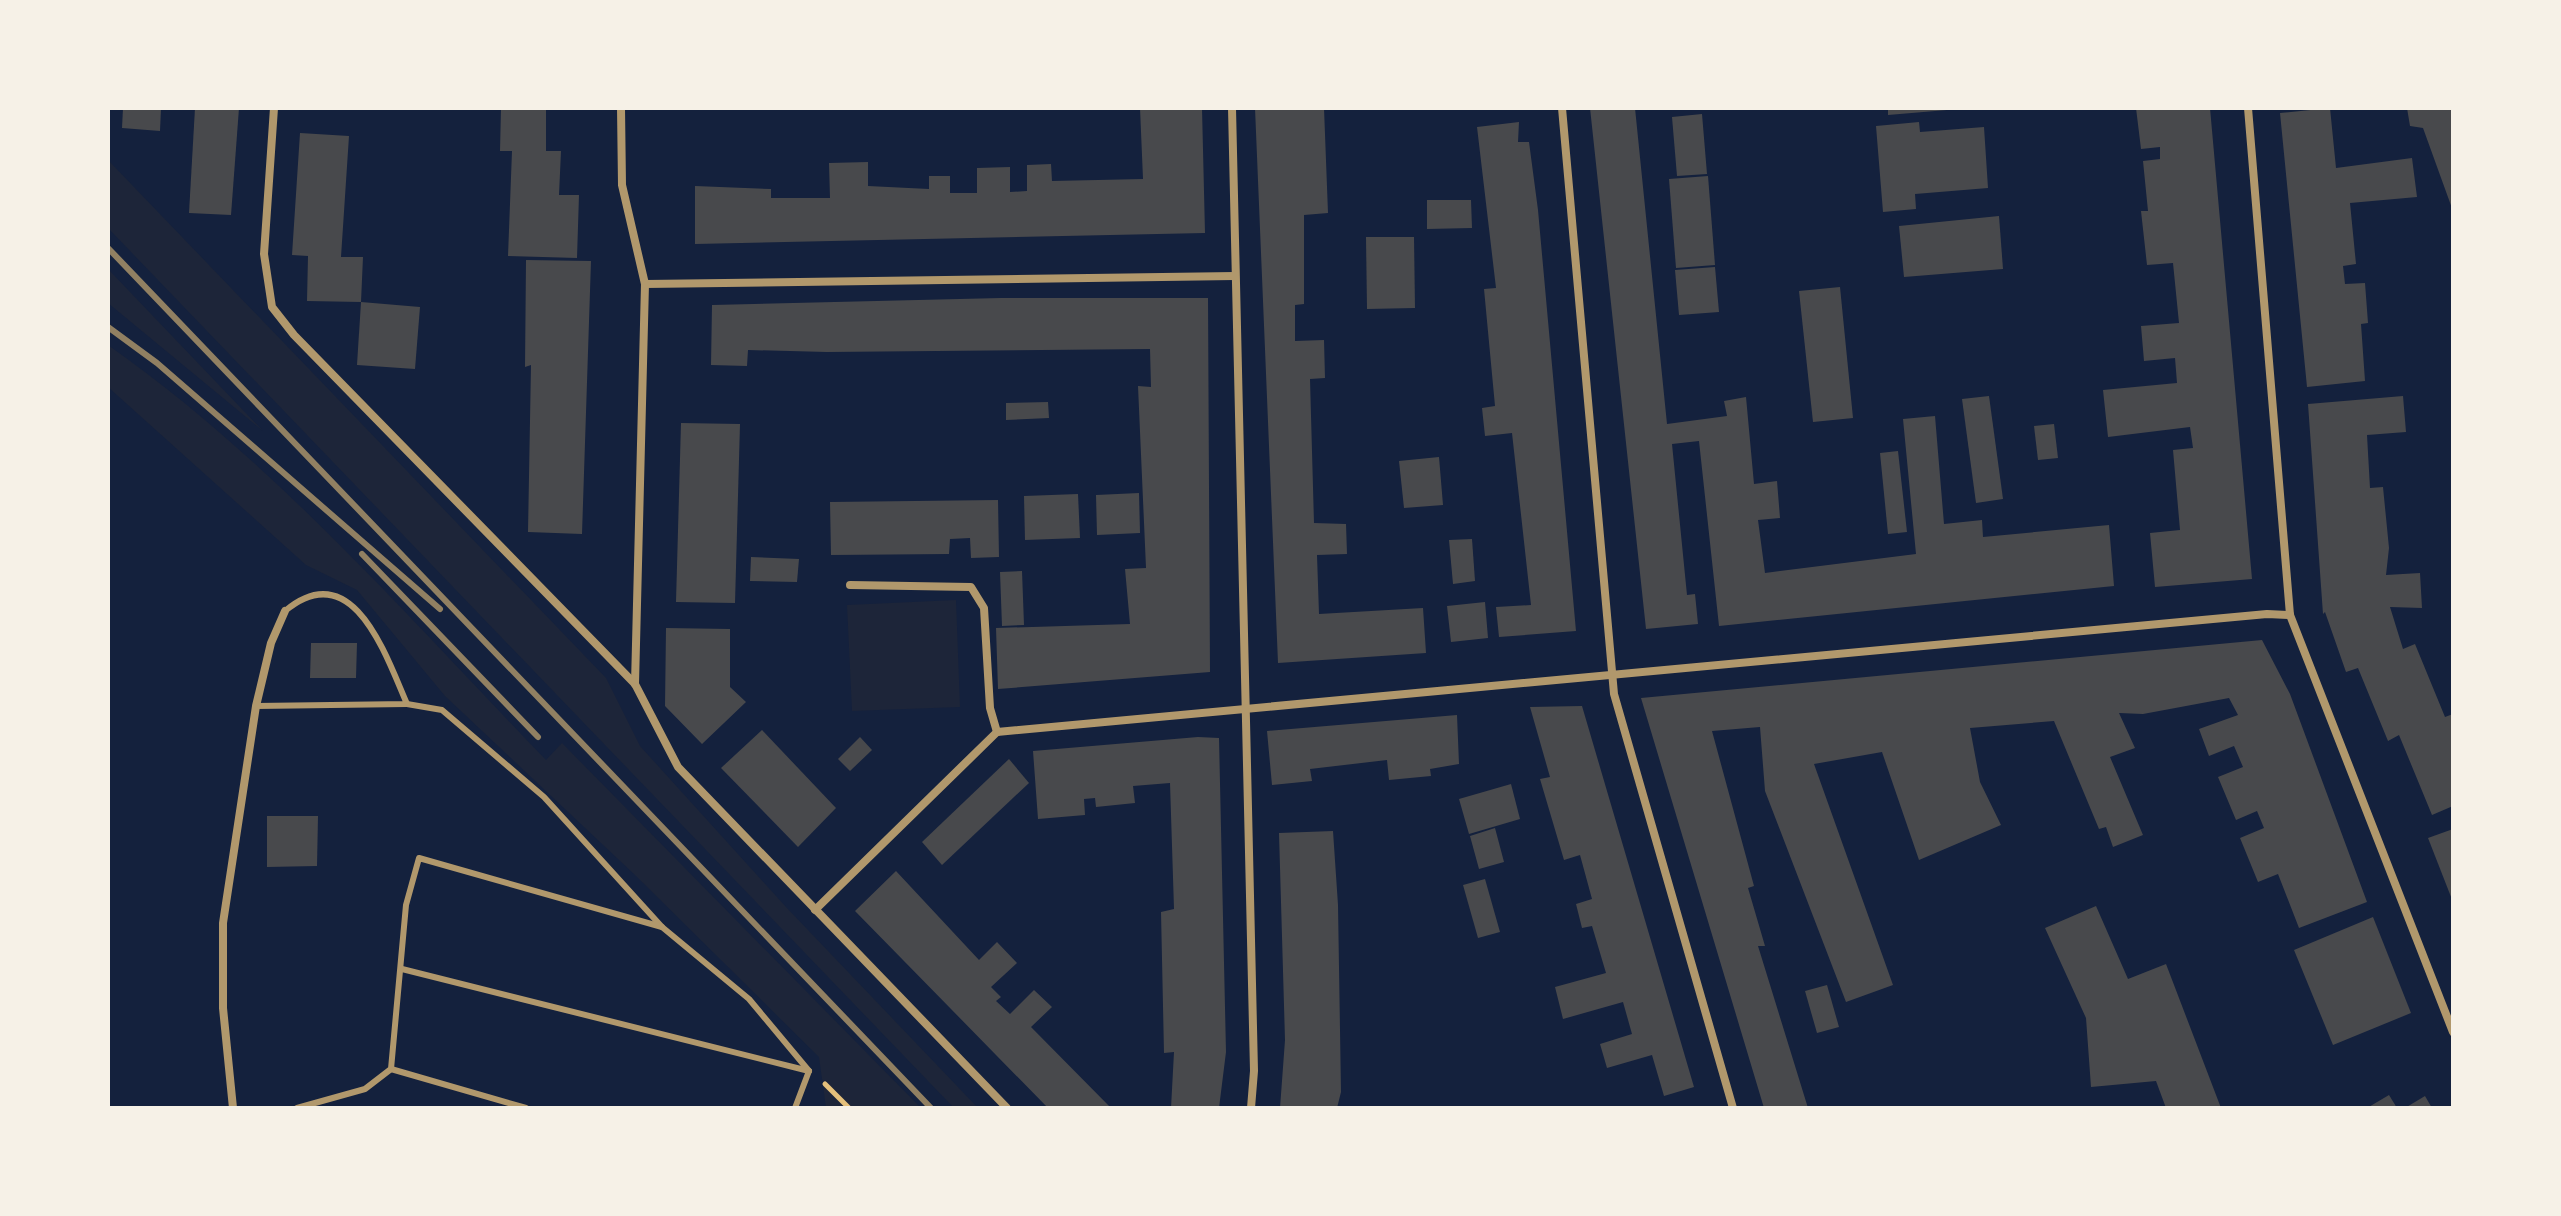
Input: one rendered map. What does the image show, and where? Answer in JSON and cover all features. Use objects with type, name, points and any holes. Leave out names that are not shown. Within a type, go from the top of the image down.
[{"type":"street","points":[[274,108],[264,254],[272,307],[294,335],[635,684],[678,767],[1007,1108]]},
{"type":"street","points":[[621,108],[622,185],[645,284],[635,684]]},
{"type":"street","points":[[1232,108],[1254,1071],[1251,1108]]},
{"type":"street","points":[[1562,108],[1614,694],[1733,1108]]},
{"type":"street","points":[[2248,108],[2290,615],[2453,1032]]},
{"type":"street","points":[[645,284],[1235,276]]},
{"type":"street","points":[[850,585],[971,587],[984,608],[990,708],[997,732]]},
{"type":"street","points":[[233,1108],[221,949],[256,706],[271,643],[285,611]]},
{"type":"street","points":[[815,910],[997,732],[1246,711],[1612,673],[2267,614],[2290,615]]},
{"type":"lane","points":[[285,611],[312,593],[324,593],[352,605],[369,624],[407,704]]},
{"type":"lane","points":[[256,706],[407,704],[442,710],[544,797],[662,927],[749,999],[809,1071]]},
{"type":"lane","points":[[297,1108],[365,1089],[391,1069],[406,905],[419,858],[662,927]]},
{"type":"lane","points":[[402,969],[809,1071]]},
{"type":"lane","points":[[391,1069],[526,1108]]},
{"type":"lane","points":[[795,1108],[809,1071]]},
{"type":"path","points":[[809,1071],[849,1108]]},
{"type":"shaded area","points":[[108,160],[606,678],[640,746],[786,907],[978,1108],[954,1108],[108,228]]},
{"type":"shaded area","points":[[108,269],[263,431],[108,303]]},
{"type":"shaded area","points":[[108,345],[226,438],[282,489],[546,760],[562,743],[921,1108],[826,1108],[819,1057],[635,875],[445,696],[357,590],[306,565],[108,387]]},
{"type":"shaded area","points":[[956,600],[960,707],[852,711],[847,605]]},
{"type":"building","points":[[123,108],[161,108],[160,131],[122,128]]},
{"type":"building","points":[[195,108],[239,108],[231,215],[189,213]]},
{"type":"building","points":[[501,108],[546,108],[546,151],[561,151],[559,195],[579,195],[577,258],[508,256],[512,151],[500,151]]},
{"type":"building","points":[[1140,108],[1202,108],[1205,233],[695,244],[695,186],[771,189],[771,198],[830,198],[829,163],[868,162],[868,186],[929,189],[929,176],[950,176],[950,193],[977,193],[977,168],[1010,167],[1010,192],[1027,191],[1027,165],[1051,164],[1052,181],[1143,179]]},
{"type":"building","points":[[1255,108],[1324,108],[1328,213],[1304,215],[1304,304],[1295,305],[1295,341],[1324,340],[1325,378],[1310,379],[1314,523],[1346,524],[1347,554],[1317,555],[1319,614],[1423,608],[1426,653],[1278,663]]},
{"type":"building","points":[[1590,108],[1635,108],[1667,424],[1727,416],[1724,401],[1746,397],[1754,484],[1777,481],[1780,518],[1758,520],[1765,573],[1916,554],[1903,419],[1935,416],[1944,524],[1982,520],[1983,537],[2109,525],[2114,586],[1719,626],[1699,441],[1672,444],[1687,595],[1695,594],[1698,624],[1646,629]]},
{"type":"building","points":[[1888,108],[1947,108],[1947,110],[1888,115]]},
{"type":"building","points":[[2136,108],[2210,108],[2252,579],[2155,587],[2150,533],[2180,530],[2173,450],[2193,448],[2190,427],[2108,437],[2103,390],[2177,383],[2175,358],[2144,361],[2141,326],[2179,323],[2173,263],[2147,265],[2141,211],[2148,211],[2143,161],[2160,159],[2160,147],[2141,149]]},
{"type":"building","points":[[2330,108],[2336,168],[2412,158],[2417,197],[2350,203],[2356,264],[2343,266],[2345,284],[2365,283],[2368,323],[2361,324],[2365,381],[2307,387],[2280,113]]},
{"type":"building","points":[[2407,108],[2453,108],[2453,211],[2423,128],[2410,126]]},
{"type":"building","points":[[1702,114],[1707,174],[1677,176],[1672,117]]},
{"type":"building","points":[[1519,122],[1518,142],[1529,142],[1538,210],[1576,631],[1499,637],[1496,607],[1531,605],[1512,433],[1485,436],[1482,408],[1495,406],[1484,289],[1496,288],[1477,127]]},
{"type":"building","points":[[1919,122],[1920,132],[1984,127],[1988,188],[1915,194],[1916,209],[1883,212],[1876,126]]},
{"type":"building","points":[[300,133],[349,136],[341,257],[363,257],[361,302],[307,301],[308,256],[292,255]]},
{"type":"building","points":[[1708,176],[1715,265],[1676,268],[1669,179]]},
{"type":"building","points":[[1427,200],[1471,200],[1472,228],[1427,229]]},
{"type":"building","points":[[1999,216],[2003,269],[1904,277],[1899,226]]},
{"type":"building","points":[[1366,237],[1414,237],[1415,308],[1367,309]]},
{"type":"building","points":[[526,260],[591,261],[582,534],[528,532],[531,365],[525,367]]},
{"type":"building","points":[[1715,267],[1719,312],[1679,315],[1675,270]]},
{"type":"building","points":[[1840,287],[1853,418],[1813,422],[1799,291]]},
{"type":"building","points":[[1001,298],[1208,298],[1210,672],[998,689],[996,628],[1130,624],[1125,569],[1146,568],[1138,386],[1151,387],[1150,349],[748,350],[747,366],[711,365],[712,305]]},
{"type":"building","points":[[361,302],[420,307],[415,369],[357,365]]},
{"type":"building","points":[[1989,396],[2003,499],[1976,503],[1962,399]]},
{"type":"building","points":[[2403,396],[2406,432],[2367,435],[2370,488],[2383,487],[2389,548],[2386,575],[2420,573],[2422,608],[2390,607],[2403,649],[2415,644],[2445,717],[2453,714],[2453,806],[2432,815],[2399,735],[2388,741],[2358,668],[2346,672],[2325,612],[2323,614],[2308,404]]},
{"type":"building","points":[[1048,402],[1049,418],[1006,420],[1006,403]]},
{"type":"building","points":[[681,423],[740,424],[735,603],[676,602]]},
{"type":"building","points":[[2054,424],[2058,458],[2038,460],[2034,426]]},
{"type":"building","points":[[1898,451],[1907,532],[1888,534],[1880,453]]},
{"type":"building","points":[[1439,457],[1443,505],[1404,508],[1399,461]]},
{"type":"building","points":[[1139,493],[1140,533],[1097,535],[1096,495]]},
{"type":"building","points":[[1078,494],[1080,538],[1025,540],[1024,496]]},
{"type":"building","points":[[998,500],[999,557],[971,558],[970,538],[950,539],[949,554],[831,555],[830,502]]},
{"type":"building","points":[[1472,539],[1475,581],[1453,584],[1449,540]]},
{"type":"building","points":[[751,557],[799,559],[797,582],[750,581]]},
{"type":"building","points":[[1022,571],[1024,625],[1002,626],[1000,572]]},
{"type":"building","points":[[1485,602],[1488,638],[1451,642],[1447,606]]},
{"type":"building","points":[[666,628],[730,629],[730,687],[746,702],[702,744],[665,706]]},
{"type":"building","points":[[2262,640],[2290,694],[2367,902],[2299,928],[2278,874],[2258,882],[2240,838],[2264,828],[2257,811],[2236,820],[2218,777],[2243,767],[2234,746],[2209,756],[2199,729],[2238,715],[2229,698],[2143,714],[2119,713],[2135,748],[2110,757],[2143,835],[2113,847],[2106,827],[2099,829],[2054,721],[1970,728],[1980,782],[2001,825],[1919,860],[1882,752],[1814,764],[1893,985],[1846,1002],[1765,791],[1760,727],[1712,731],[1754,886],[1748,888],[1765,946],[1758,946],[1808,1108],[1764,1108],[1641,698]]},
{"type":"building","points":[[311,643],[357,643],[356,678],[310,678]]},
{"type":"building","points":[[1582,706],[1694,1087],[1664,1096],[1652,1055],[1607,1068],[1600,1044],[1632,1034],[1623,1002],[1563,1019],[1555,987],[1606,973],[1592,926],[1582,928],[1576,904],[1592,899],[1580,855],[1564,860],[1540,779],[1550,777],[1530,707]]},
{"type":"building","points":[[1457,715],[1459,764],[1430,769],[1431,776],[1389,780],[1387,760],[1310,769],[1312,781],[1272,785],[1267,731]]},
{"type":"building","points":[[762,730],[836,808],[798,847],[721,768]]},
{"type":"building","points":[[860,737],[872,750],[850,771],[838,759]]},
{"type":"building","points":[[1198,737],[1219,738],[1226,1052],[1219,1108],[1171,1108],[1174,1052],[1164,1053],[1161,912],[1174,909],[1170,783],[1133,786],[1135,803],[1096,807],[1095,798],[1084,799],[1085,815],[1038,819],[1033,751]]},
{"type":"building","points":[[1009,759],[1029,783],[942,865],[922,842]]},
{"type":"building","points":[[1511,784],[1520,819],[1469,834],[1459,799]]},
{"type":"building","points":[[267,816],[318,816],[317,866],[267,867]]},
{"type":"building","points":[[1495,828],[1504,862],[1479,869],[1470,836]]},
{"type":"building","points":[[2453,829],[2453,902],[2428,838]]},
{"type":"building","points":[[1333,831],[1338,905],[1341,1092],[1337,1108],[1280,1108],[1285,1040],[1279,833]]},
{"type":"building","points":[[896,871],[979,960],[997,942],[1017,963],[991,987],[1001,997],[996,1001],[1010,1014],[1034,990],[1052,1007],[1031,1027],[1111,1108],[1048,1108],[855,911]]},
{"type":"building","points":[[1485,879],[1500,932],[1478,938],[1463,885]]},
{"type":"building","points":[[2096,906],[2128,979],[2166,964],[2221,1108],[2166,1108],[2156,1081],[2091,1087],[2086,1018],[2045,928]]},
{"type":"building","points":[[2373,917],[2411,1013],[2333,1045],[2294,950]]},
{"type":"building","points":[[1827,985],[1839,1027],[1817,1033],[1805,991]]},
{"type":"building","points":[[2389,1095],[2397,1108],[2367,1108]]},
{"type":"building","points":[[2425,1096],[2432,1108],[2405,1108]]},
{"type":"railway","points":[[108,248],[931,1108]]},
{"type":"railway","points":[[108,327],[157,363],[440,609]]},
{"type":"railway","points":[[362,554],[538,737]]}]
